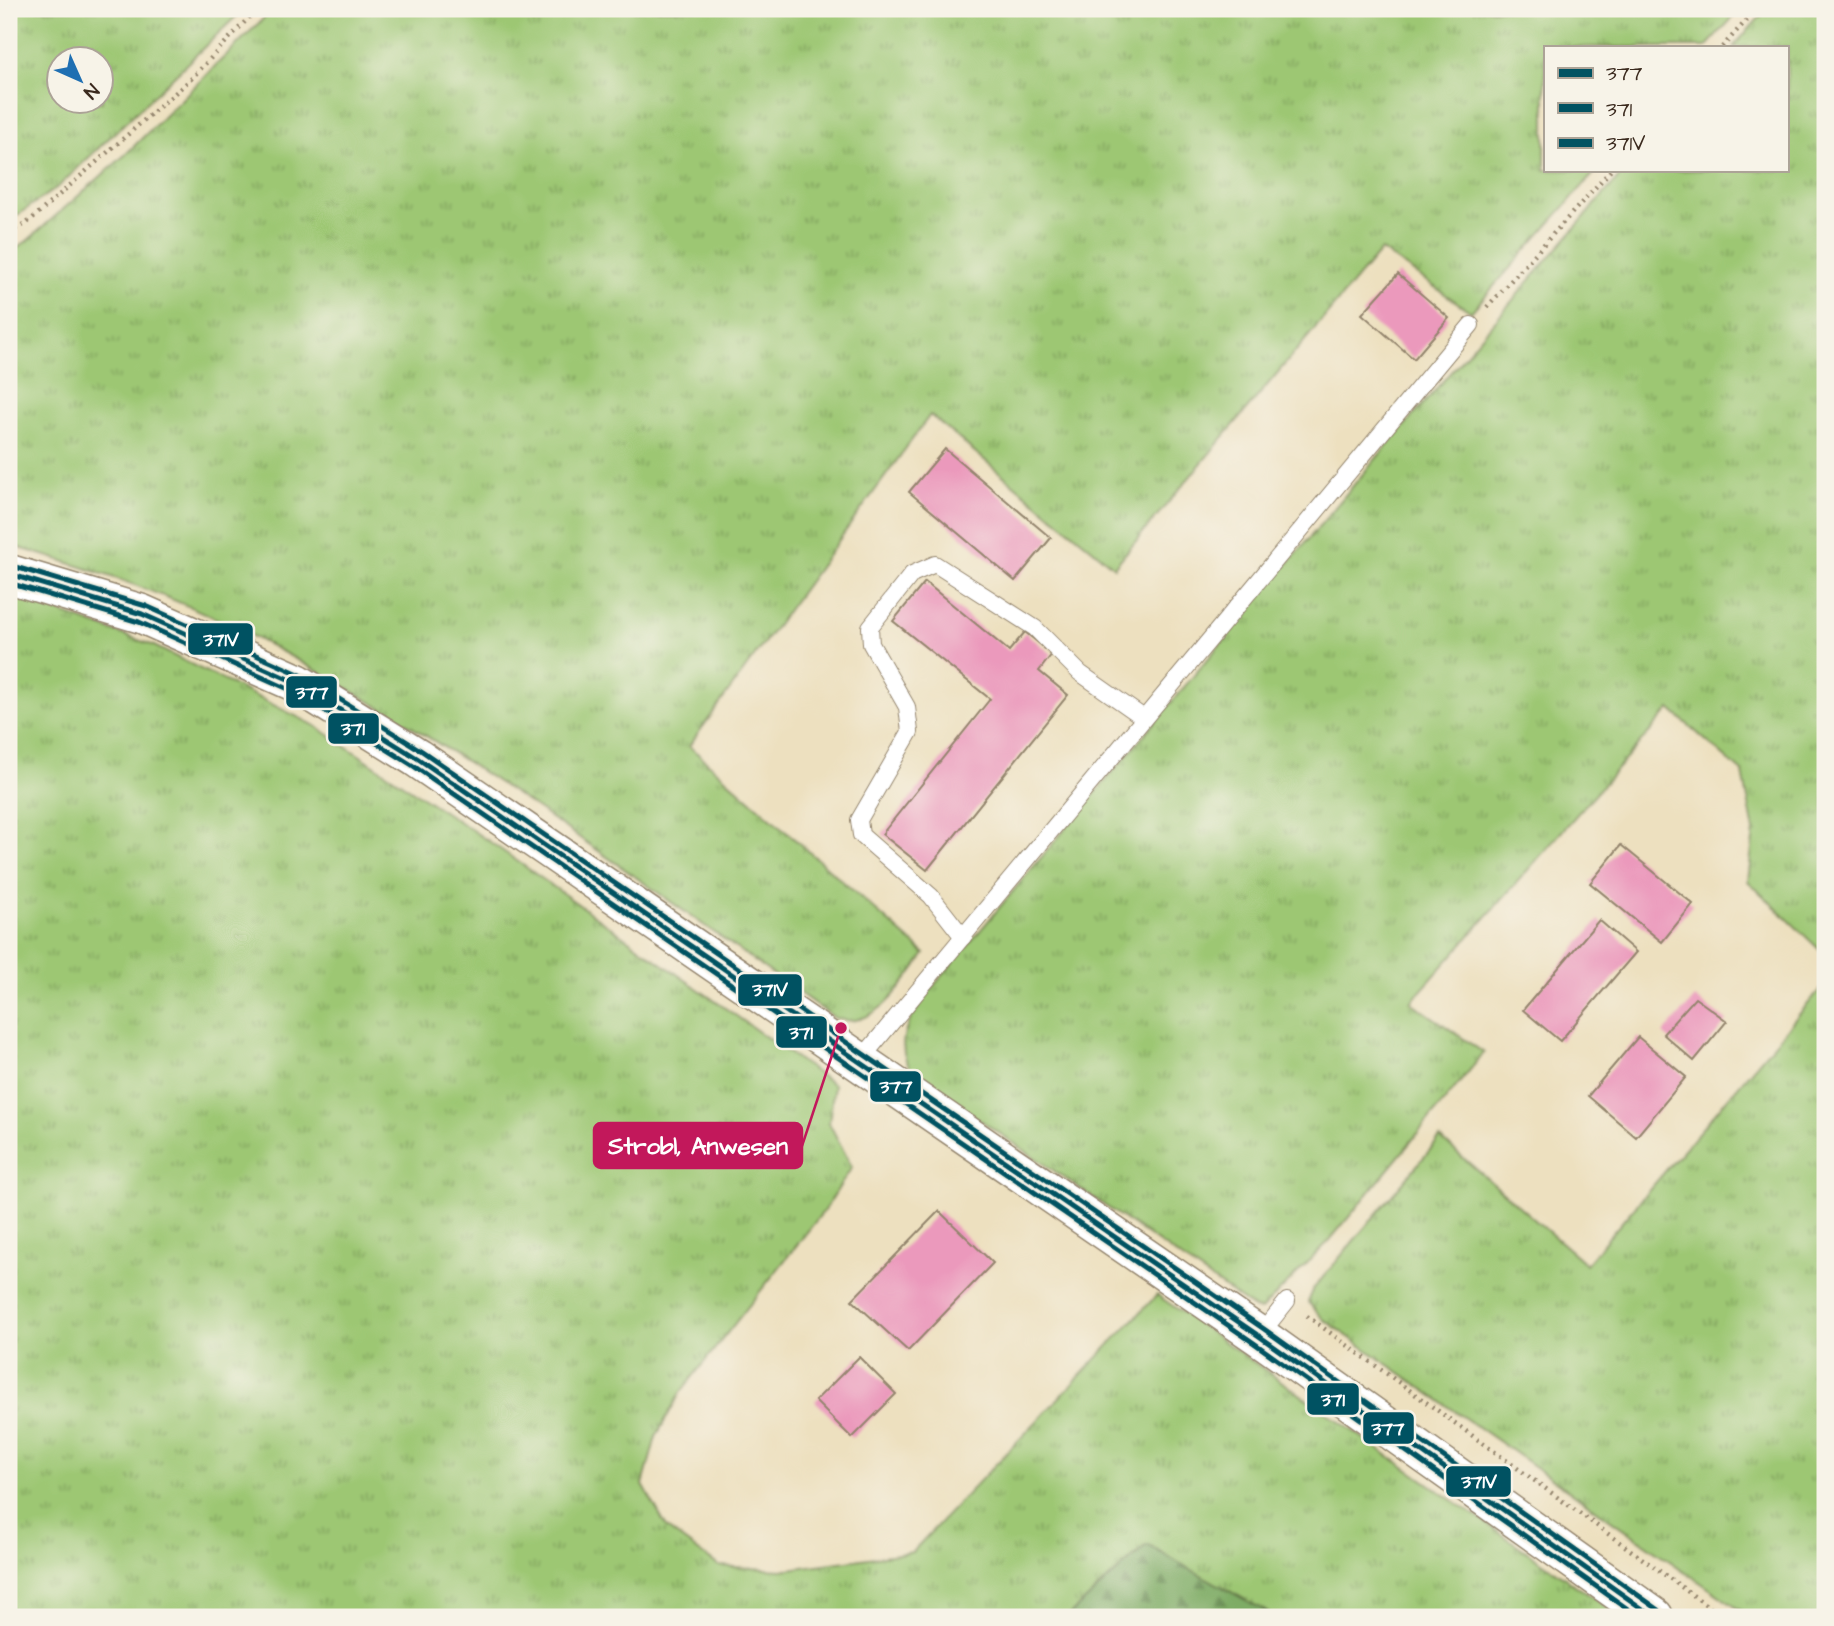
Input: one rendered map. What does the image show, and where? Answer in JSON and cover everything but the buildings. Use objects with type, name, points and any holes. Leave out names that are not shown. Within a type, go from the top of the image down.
[{"type":"main road","points":[[9,574],[142,614],[297,682],[417,758],[1259,1336],[1654,1617]]},
{"type":"lane","points":[[858,1063],[1471,325]]},
{"type":"lane","points":[[962,937],[931,896],[861,835],[859,820],[910,732],[907,707],[872,644],[870,627],[912,574],[935,564],[1035,628],[1080,673],[1144,718]]},
{"type":"lane","points":[[1259,1336],[1287,1301]]},
{"type":"path","points":[[9,233],[26,224],[192,78],[257,9]]},
{"type":"path","points":[[1723,46],[1757,9]]},
{"type":"path","points":[[1471,325],[1609,172]]},
{"type":"path","points":[[1287,1301],[1723,1617]]},
{"type":"green space","points":[[9,9],[244,9],[59,186],[9,221]]},
{"type":"green space","points":[[273,9],[1741,9],[1707,46],[1544,46],[1544,172],[1595,172],[1471,312],[1381,250],[1114,567],[930,415],[689,746],[925,954],[888,1002],[863,1018],[850,1020],[835,1018],[552,818],[332,679],[226,623],[166,597],[104,574],[9,545],[9,253],[27,241],[125,155]]},
{"type":"green space","points":[[1767,9],[1825,9],[1825,955],[1748,881],[1754,831],[1743,773],[1670,709],[1411,1002],[1484,1053],[1330,1240],[1261,1310],[1255,1309],[915,1075],[904,1052],[906,1031],[916,1010],[931,989],[1368,468],[1623,172],[1788,172],[1788,46],[1734,46]]},
{"type":"green space","points":[[9,594],[152,645],[314,725],[493,844],[834,1085],[829,1123],[852,1167],[826,1208],[680,1393],[656,1437],[643,1485],[667,1528],[719,1566],[781,1570],[912,1552],[1157,1295],[1621,1617],[1276,1617],[1147,1545],[1067,1617],[9,1617]]},
{"type":"green space","points":[[1825,984],[1825,1617],[1750,1617],[1323,1319],[1308,1302],[1314,1288],[1440,1138],[1586,1264]]},
{"type":"green space","points":[[1147,1545],[1276,1617],[1067,1617]]},
{"type":"transit line","name":"371V","points":[[12,566],[146,606],[301,675],[422,751],[1264,1329],[1659,1610]]},
{"type":"transit line","name":"377","points":[[9,574],[142,614],[297,683],[417,758],[1259,1336],[1654,1617]]},
{"type":"transit line","name":"371","points":[[9,583],[139,622],[293,691],[412,765],[1254,1343],[1639,1617]]},
{"type":"place","name":"Strobl, Anwesen","points":[[841,1028]]}]
